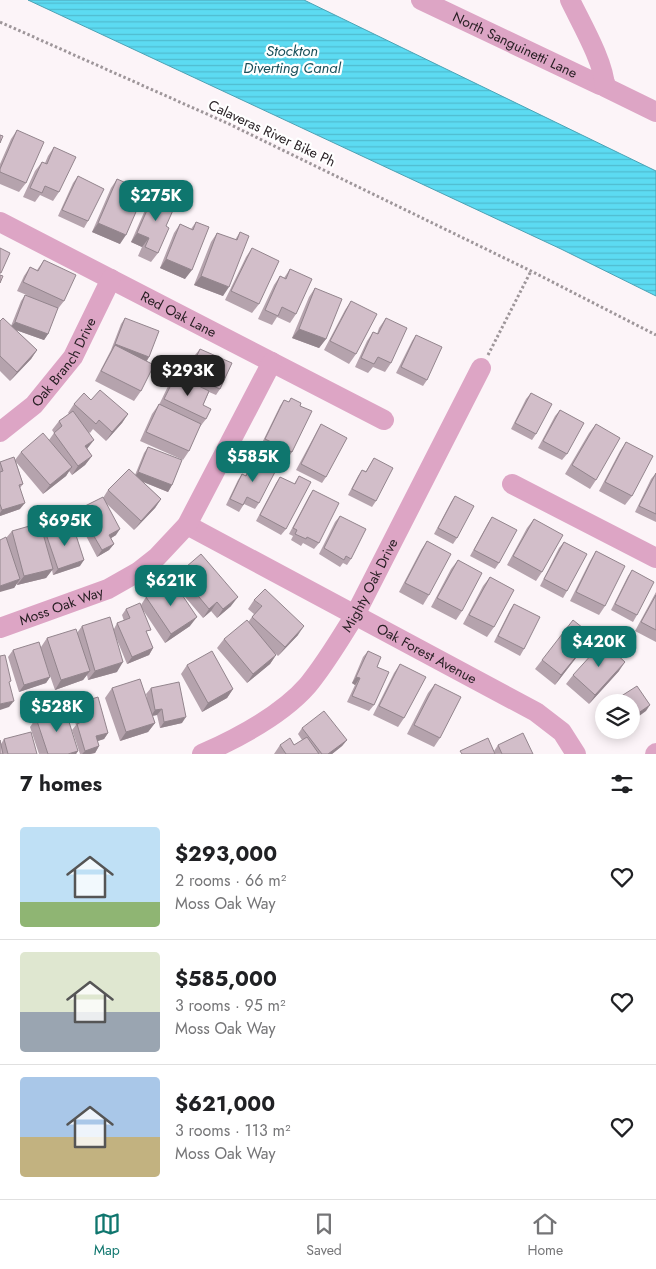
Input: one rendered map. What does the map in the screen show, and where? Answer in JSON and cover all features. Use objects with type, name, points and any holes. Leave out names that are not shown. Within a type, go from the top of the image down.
[{"type":"street","name":"North Sanguinetti Lane","points":[[421,0],[600,85],[605,85],[656,112]]},
{"type":"street","points":[[570,0],[594,50],[605,85]]},
{"type":"street","name":"Red Oak Lane","points":[[0,222],[384,420]]},
{"type":"street","name":"Oak Branch Drive","points":[[0,432],[34,405],[73,357],[110,279]]},
{"type":"street","name":"Moss Oak Way","points":[[0,628],[108,589],[138,572],[157,557],[187,525],[272,362]]},
{"type":"street","name":"Mighty Oak Drive","points":[[202,754],[230,742],[273,715],[307,686],[331,654],[355,615],[481,368]]},
{"type":"street","points":[[512,484],[656,558]]},
{"type":"street","name":"Oak Forest Avenue","points":[[187,525],[536,712],[562,732],[576,754]]},
{"type":"path","name":"Calaveras River Bike Ph","points":[[0,22],[227,123],[531,270],[656,336]]},
{"type":"path","points":[[481,368],[531,270]]},
{"type":"water","name":"Stockton Diverting Canal","points":[[28,0],[304,0],[656,171],[656,296],[561,249]]},
{"type":"building","points":[[17,130],[44,142],[26,183],[0,172]]},
{"type":"building","points":[[54,147],[76,157],[59,192],[45,186],[42,193],[30,188],[42,162],[47,164]]},
{"type":"building","points":[[78,176],[104,189],[88,221],[62,210]]},
{"type":"building","points":[[117,179],[145,191],[126,235],[98,223]]},
{"type":"building","points":[[155,192],[169,198],[166,204],[174,208],[166,226],[169,228],[158,253],[145,247],[149,238],[137,233]]},
{"type":"building","points":[[196,222],[209,227],[192,270],[166,259],[180,224],[193,230]]},
{"type":"building","points":[[240,232],[249,236],[229,287],[201,276],[217,233],[237,240]]},
{"type":"building","points":[[0,248],[10,253],[1,273],[0,273]]},
{"type":"building","points":[[252,248],[279,261],[259,304],[231,291]]},
{"type":"building","points":[[44,260],[76,275],[64,301],[23,282],[30,267],[38,271]]},
{"type":"building","points":[[290,269],[312,279],[296,314],[282,307],[278,316],[265,310],[280,276],[286,279]]},
{"type":"building","points":[[315,288],[342,299],[326,339],[299,329]]},
{"type":"building","points":[[25,295],[58,308],[48,334],[15,322]]},
{"type":"building","points":[[351,301],[377,314],[356,354],[330,341]]},
{"type":"building","points":[[3,318],[37,350],[17,372],[0,356],[0,321]]},
{"type":"building","points":[[125,318],[159,331],[149,357],[115,344]]},
{"type":"building","points":[[386,318],[407,328],[391,363],[378,357],[374,364],[361,358],[373,332],[378,334]]},
{"type":"building","points":[[416,335],[442,347],[427,380],[401,367]]},
{"type":"building","points":[[115,345],[154,365],[141,391],[101,371]]},
{"type":"building","points":[[200,349],[232,363],[220,389],[188,375]]},
{"type":"building","points":[[176,375],[209,391],[203,405],[211,409],[206,419],[164,399]]},
{"type":"building","points":[[100,390],[128,414],[112,432],[99,420],[96,424],[74,404],[84,393],[91,400]]},
{"type":"building","points":[[531,393],[552,404],[536,434],[515,423]]},
{"type":"building","points":[[291,398],[301,403],[300,406],[312,411],[292,452],[265,439],[284,400],[289,402]]},
{"type":"building","points":[[159,404],[201,424],[189,451],[146,432]]},
{"type":"building","points":[[560,410],[584,423],[567,454],[543,441]]},
{"type":"building","points":[[73,411],[94,440],[85,446],[92,456],[78,466],[54,433],[62,426],[59,421]]},
{"type":"building","points":[[321,424],[347,438],[326,477],[301,464]]},
{"type":"building","points":[[596,424],[620,438],[596,480],[572,465]]},
{"type":"building","points":[[43,433],[72,467],[50,485],[21,452]]},
{"type":"building","points":[[626,442],[653,456],[632,496],[605,482]]},
{"type":"building","points":[[148,447],[182,460],[172,485],[138,472]]},
{"type":"building","points":[[14,457],[23,484],[19,485],[25,503],[2,510],[0,504],[0,472],[3,471],[0,462]]},
{"type":"building","points":[[374,458],[393,468],[376,501],[352,489],[362,470],[366,472]]},
{"type":"building","points":[[255,459],[276,470],[259,503],[247,497],[243,505],[230,499],[242,474],[246,476]]},
{"type":"building","points":[[129,469],[161,499],[141,521],[108,490]]},
{"type":"building","points":[[656,473],[656,514],[639,506]]},
{"type":"building","points":[[299,476],[311,482],[286,529],[260,515],[280,477],[295,484]]},
{"type":"building","points":[[313,490],[339,503],[319,543],[295,534],[297,530],[293,528]]},
{"type":"building","points":[[455,496],[474,506],[457,538],[438,528]]},
{"type":"building","points":[[103,497],[120,529],[109,535],[114,544],[102,550],[88,526],[91,525],[81,508]]},
{"type":"building","points":[[340,516],[366,529],[351,559],[346,556],[344,560],[324,548]]},
{"type":"building","points":[[492,517],[517,530],[499,563],[474,550]]},
{"type":"building","points":[[534,519],[563,535],[542,572],[513,556]]},
{"type":"building","points":[[40,523],[53,569],[24,576],[12,531]]},
{"type":"building","points":[[73,526],[84,560],[58,569],[46,534]]},
{"type":"building","points":[[6,537],[20,579],[0,586],[0,540]]},
{"type":"building","points":[[427,541],[451,554],[429,595],[405,583]]},
{"type":"building","points":[[564,542],[587,554],[567,591],[544,579]]},
{"type":"building","points":[[596,551],[625,566],[605,606],[576,592]]},
{"type":"building","points":[[201,554],[238,597],[223,609],[217,602],[209,609],[179,573]]},
{"type":"building","points":[[458,560],[482,573],[462,611],[437,598]]},
{"type":"building","points":[[632,570],[654,582],[637,615],[615,604]]},
{"type":"building","points":[[490,577],[514,590],[494,627],[469,615]]},
{"type":"building","points":[[172,580],[197,617],[171,634],[146,597]]},
{"type":"building","points":[[265,589],[304,626],[285,647],[252,617],[262,606],[254,600]]},
{"type":"building","points":[[656,595],[656,630],[641,622]]},
{"type":"building","points":[[140,603],[151,630],[146,631],[153,648],[132,657],[117,623],[130,618],[126,609]]},
{"type":"building","points":[[514,604],[540,617],[524,649],[498,636]]},
{"type":"building","points":[[110,617],[123,662],[95,671],[82,626]]},
{"type":"building","points":[[247,620],[276,655],[253,674],[224,639]]},
{"type":"building","points":[[573,620],[593,636],[561,675],[542,660]]},
{"type":"building","points":[[76,629],[90,671],[61,680],[47,638]]},
{"type":"building","points":[[39,642],[50,677],[24,685],[13,650]]},
{"type":"building","points":[[603,642],[625,662],[595,695],[573,675]]},
{"type":"building","points":[[212,651],[233,689],[208,703],[187,665]]},
{"type":"building","points":[[368,651],[381,657],[377,667],[389,672],[374,705],[352,696],[360,678],[356,677]]},
{"type":"building","points":[[5,655],[14,701],[0,704],[0,656]]},
{"type":"building","points":[[400,664],[426,677],[404,718],[379,706]]},
{"type":"building","points":[[140,679],[155,723],[126,732],[112,688]]},
{"type":"building","points":[[179,682],[186,717],[164,722],[162,709],[155,710],[151,688]]},
{"type":"building","points":[[435,684],[461,697],[440,738],[414,725]]},
{"type":"building","points":[[637,686],[650,705],[640,712],[640,694],[624,694]]},
{"type":"building","points":[[98,697],[108,733],[96,736],[99,746],[85,751],[77,724],[81,722],[76,704]]},
{"type":"building","points":[[65,709],[78,751],[68,754],[48,754],[36,718]]},
{"type":"building","points":[[324,711],[347,740],[328,754],[322,754],[302,728]]},
{"type":"building","points":[[31,732],[37,754],[8,754],[4,739]]},
{"type":"building","points":[[523,733],[533,754],[502,754],[498,745]]},
{"type":"building","points":[[307,737],[319,754],[286,754],[280,745],[290,738],[294,745]]},
{"type":"building","points":[[488,738],[495,754],[462,754],[460,751]]},
{"type":"building","points":[[0,740],[3,754],[0,754]]}]
